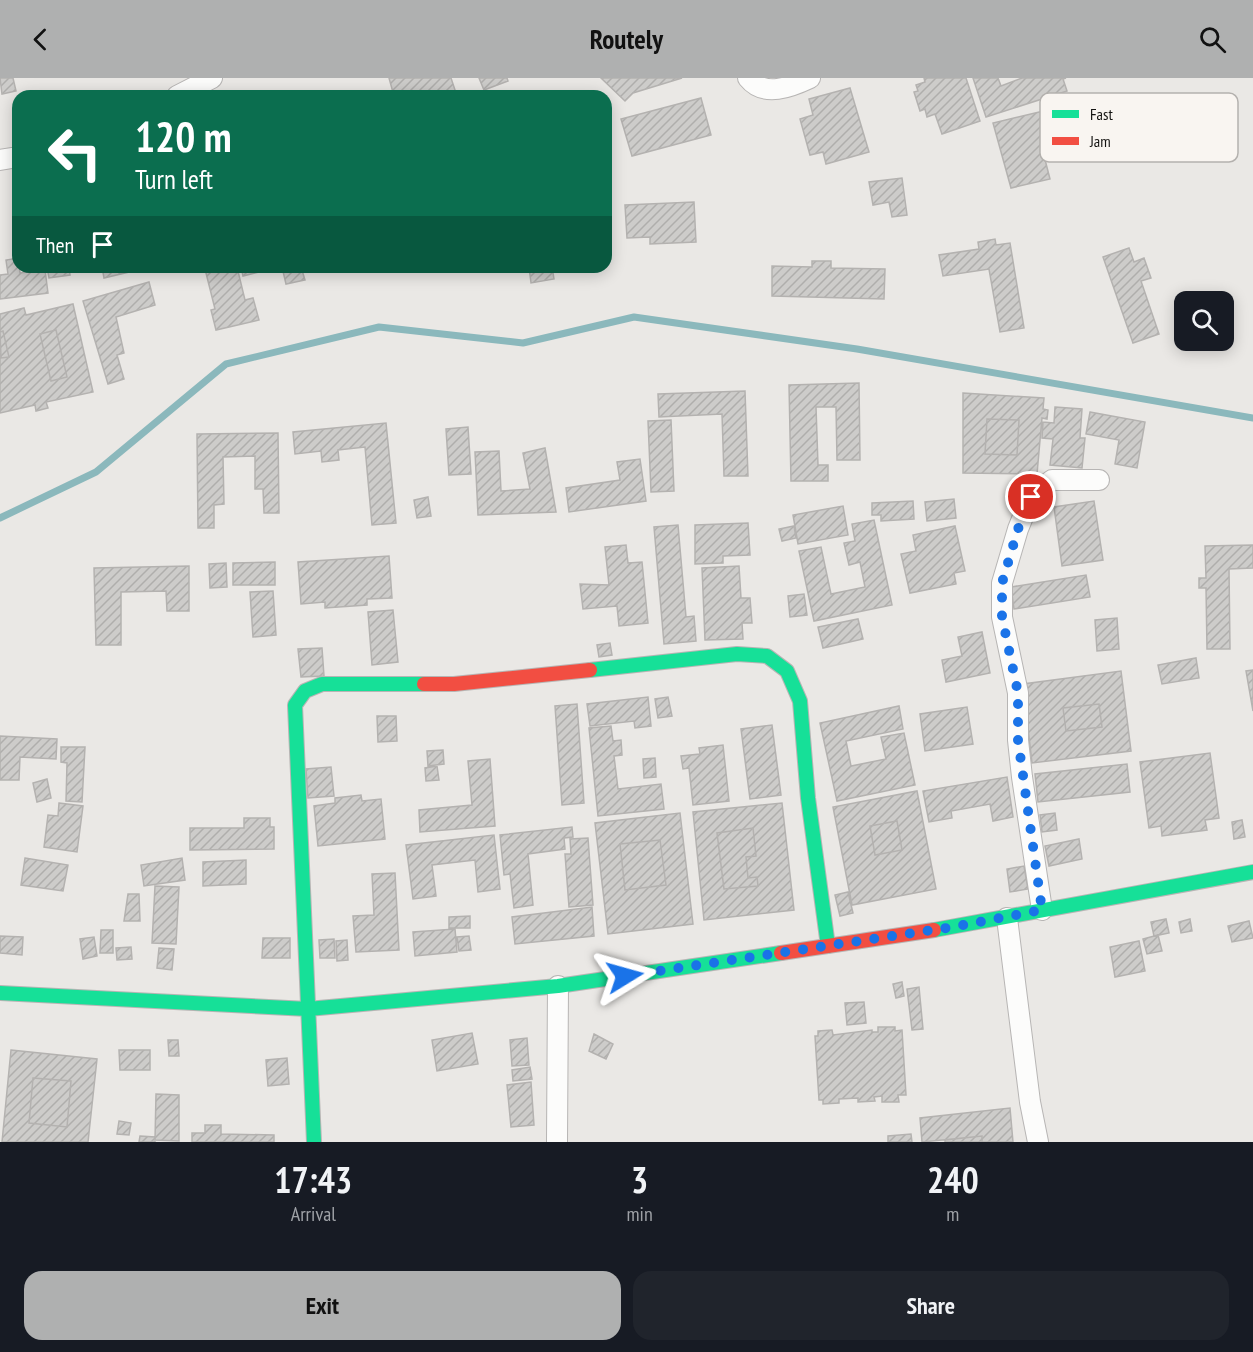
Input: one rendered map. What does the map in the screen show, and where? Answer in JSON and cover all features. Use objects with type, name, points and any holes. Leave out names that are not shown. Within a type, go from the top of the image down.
[{"type":"street","points":[[189,90],[212,78]]},
{"type":"street","points":[[748,78],[769,90],[792,86],[810,78]]},
{"type":"street","points":[[1042,910],[1018,740],[1018,693],[1002,617],[1002,583],[1018,529],[1031,497],[1052,480],[1099,480]]},
{"type":"street","points":[[314,1142],[295,705],[300,694],[309,687],[322,684],[454,684],[737,654],[767,656],[787,670],[800,701],[808,798],[828,946]]},
{"type":"street","points":[[0,993],[308,1009],[558,986],[1007,918],[1253,872]]},
{"type":"street","points":[[1007,918],[1030,1101],[1038,1142]]},
{"type":"street","points":[[557,1142],[558,986]]},
{"type":"building","points":[[0,78],[13,78],[16,90],[2,94]]},
{"type":"building","points":[[389,78],[451,78],[455,90],[392,90]]},
{"type":"building","points":[[479,78],[507,78],[508,81],[484,90]]},
{"type":"building","points":[[601,78],[682,78],[633,93],[625,101]]},
{"type":"building","points":[[924,78],[966,78],[980,121],[942,134],[935,114],[927,117],[925,109],[920,111],[914,92],[918,91],[916,85],[925,82]]},
{"type":"building","points":[[973,78],[998,78],[1001,86],[1022,78],[1066,78],[1063,79],[1067,91],[1040,93],[1040,100],[986,117]]},
{"type":"building","points":[[850,88],[869,152],[826,164],[823,152],[810,155],[800,119],[813,115],[809,99]]},
{"type":"building","points":[[701,98],[711,135],[632,156],[621,119]]},
{"type":"building","points":[[1040,112],[1040,162],[1046,162],[1050,179],[1011,188],[993,123]]},
{"type":"building","points":[[902,178],[907,215],[892,217],[889,202],[873,205],[869,182]]},
{"type":"building","points":[[694,202],[696,242],[650,244],[650,237],[627,238],[625,205]]},
{"type":"building","points":[[995,239],[996,245],[1010,243],[1024,328],[1000,332],[989,269],[943,276],[939,255],[979,249],[978,242]]},
{"type":"building","points":[[1129,248],[1134,262],[1144,258],[1151,278],[1141,281],[1159,334],[1133,343],[1103,257]]},
{"type":"building","points":[[12,259],[12,273],[45,273],[48,293],[0,299],[0,275],[8,274],[6,260]]},
{"type":"building","points":[[812,261],[831,261],[831,268],[885,269],[884,299],[772,296],[772,266],[812,267]]},
{"type":"building","points":[[48,273],[70,273],[70,275],[49,278]]},
{"type":"building","points":[[103,273],[125,273],[104,278]]},
{"type":"building","points":[[206,273],[238,273],[245,300],[253,298],[259,320],[216,330],[211,310],[215,309]]},
{"type":"building","points":[[283,273],[303,273],[305,280],[286,284]]},
{"type":"building","points":[[530,273],[553,273],[554,279],[531,283]]},
{"type":"building","points":[[149,282],[155,305],[116,317],[124,353],[117,355],[124,379],[108,384],[83,301]]},
{"type":"building","points":[[73,304],[93,392],[46,402],[48,408],[36,411],[35,405],[0,413],[0,353],[1,358],[9,357],[3,331],[0,332],[0,314],[24,308],[26,315]],"holes":[[[56,330],[67,377],[51,381],[40,334]]]},
{"type":"building","points":[[56,330],[67,377],[51,381],[40,334]]},
{"type":"building","points":[[3,331],[9,357],[1,358],[0,332]]},
{"type":"building","points":[[859,383],[860,460],[837,460],[836,407],[816,407],[818,465],[828,465],[828,481],[791,481],[789,385]]},
{"type":"building","points":[[745,391],[748,476],[724,476],[722,414],[659,417],[658,394]]},
{"type":"building","points":[[963,393],[1044,398],[1043,409],[1048,410],[1047,419],[1042,418],[1037,474],[963,473]],"holes":[[[987,419],[1019,420],[1017,455],[985,454]]]},
{"type":"building","points":[[1055,407],[1082,409],[1080,438],[1085,438],[1082,468],[1050,465],[1053,439],[1042,438],[1043,422],[1054,423]]},
{"type":"building","points":[[1090,412],[1145,422],[1137,468],[1115,464],[1119,440],[1086,434]]},
{"type":"building","points":[[987,419],[1019,420],[1017,455],[985,454]]},
{"type":"building","points":[[671,420],[674,491],[651,492],[648,421]]},
{"type":"building","points":[[386,423],[396,523],[372,525],[365,447],[338,450],[339,460],[322,462],[321,451],[295,454],[293,432]]},
{"type":"building","points":[[468,427],[471,474],[449,475],[446,429]]},
{"type":"building","points":[[278,433],[279,513],[264,513],[263,489],[255,489],[255,456],[223,457],[224,504],[214,505],[214,528],[198,528],[197,434]]},
{"type":"building","points":[[545,448],[556,512],[478,515],[475,452],[499,451],[501,491],[530,489],[523,453]]},
{"type":"building","points":[[640,459],[646,501],[569,512],[566,488],[620,480],[617,462]]},
{"type":"building","points":[[428,497],[431,516],[417,518],[414,500]]},
{"type":"building","points":[[954,499],[956,518],[927,521],[925,502]]},
{"type":"building","points":[[913,501],[914,519],[881,521],[881,515],[872,515],[872,503]]},
{"type":"building","points":[[1094,501],[1103,560],[1062,566],[1054,507]]},
{"type":"building","points":[[843,506],[848,535],[798,544],[793,515]]},
{"type":"building","points":[[874,520],[892,605],[814,621],[799,551],[821,547],[831,594],[865,587],[860,562],[849,565],[844,543],[855,541],[852,524]]},
{"type":"building","points":[[748,523],[750,555],[723,556],[723,563],[695,564],[695,525]]},
{"type":"building","points":[[678,525],[686,617],[694,616],[696,641],[664,644],[654,527]]},
{"type":"building","points":[[794,526],[796,538],[782,541],[779,529]]},
{"type":"building","points":[[955,526],[965,571],[954,573],[956,584],[910,593],[901,554],[916,551],[913,535]]},
{"type":"building","points":[[626,545],[628,563],[642,562],[648,623],[619,626],[617,606],[583,609],[580,584],[609,585],[605,547]]},
{"type":"building","points":[[1253,545],[1253,568],[1229,569],[1230,649],[1207,649],[1206,588],[1199,588],[1199,578],[1206,578],[1205,546]]},
{"type":"building","points":[[389,556],[392,598],[367,599],[367,605],[325,608],[325,602],[301,604],[298,562]]},
{"type":"building","points":[[275,562],[275,585],[233,585],[233,563]]},
{"type":"building","points":[[226,563],[227,587],[210,588],[209,564]]},
{"type":"building","points":[[189,566],[189,611],[167,611],[166,591],[121,592],[121,645],[96,645],[94,568]]},
{"type":"building","points":[[739,566],[741,598],[750,598],[752,623],[742,623],[743,639],[705,640],[702,568]]},
{"type":"building","points":[[1086,575],[1090,597],[1014,609],[1011,587]]},
{"type":"building","points":[[273,591],[276,635],[253,637],[250,592]]},
{"type":"building","points":[[804,594],[807,615],[790,617],[788,596]]},
{"type":"building","points":[[393,610],[398,662],[372,665],[368,612]]},
{"type":"building","points":[[1117,618],[1119,649],[1097,651],[1095,620]]},
{"type":"building","points":[[858,619],[863,639],[823,648],[818,627]]},
{"type":"building","points":[[982,632],[990,673],[946,682],[942,660],[962,656],[958,637]]},
{"type":"building","points":[[610,643],[612,655],[599,657],[597,645]]},
{"type":"building","points":[[322,648],[324,676],[301,677],[298,649]]},
{"type":"building","points":[[1196,658],[1199,678],[1162,684],[1158,665]]},
{"type":"building","points":[[1253,670],[1253,711],[1246,671]]},
{"type":"building","points":[[1121,671],[1131,751],[1032,763],[1023,684]],"holes":[[[1099,704],[1102,727],[1066,731],[1063,708]]]},
{"type":"building","points":[[648,697],[651,726],[635,728],[634,721],[590,726],[587,704]]},
{"type":"building","points":[[668,697],[672,716],[658,718],[655,699]]},
{"type":"building","points":[[577,704],[584,803],[562,805],[555,706]]},
{"type":"building","points":[[1099,704],[1102,727],[1066,731],[1063,708]]},
{"type":"building","points":[[899,706],[903,729],[846,741],[851,766],[886,759],[881,737],[904,733],[915,785],[837,801],[820,723]]},
{"type":"building","points":[[967,707],[973,744],[925,751],[920,714]]},
{"type":"building","points":[[377,716],[396,716],[397,741],[378,742]]},
{"type":"building","points":[[772,725],[781,795],[750,799],[741,729]]},
{"type":"building","points":[[611,726],[613,741],[621,740],[622,755],[614,756],[618,789],[661,784],[664,809],[598,816],[589,728]]},
{"type":"building","points":[[0,736],[57,739],[56,759],[20,757],[19,780],[0,780]]},
{"type":"building","points":[[723,745],[729,801],[693,805],[689,768],[683,769],[681,756],[700,754],[699,748]]},
{"type":"building","points":[[61,747],[85,747],[82,802],[66,801],[67,763],[61,762]]},
{"type":"building","points":[[443,750],[444,764],[428,766],[427,751]]},
{"type":"building","points":[[1210,753],[1219,818],[1205,820],[1207,830],[1162,836],[1161,826],[1149,828],[1140,762]]},
{"type":"building","points":[[655,758],[656,777],[644,778],[643,759]]},
{"type":"building","points":[[490,759],[495,826],[420,832],[419,810],[472,805],[468,761]]},
{"type":"building","points":[[1127,764],[1130,792],[1038,802],[1035,774]]},
{"type":"building","points":[[437,766],[439,780],[426,781],[425,768]]},
{"type":"building","points":[[331,767],[334,796],[308,798],[306,769]]},
{"type":"building","points":[[1007,777],[1013,817],[993,821],[990,804],[951,811],[952,818],[929,822],[923,791]]},
{"type":"building","points":[[47,779],[51,798],[37,802],[33,783]]},
{"type":"building","points":[[917,791],[936,889],[852,905],[833,807]],"holes":[[[897,821],[902,850],[875,855],[870,826]]]},
{"type":"building","points":[[361,795],[362,801],[381,799],[385,839],[318,846],[314,806],[335,803],[335,798]]},
{"type":"building","points":[[59,803],[83,806],[77,852],[44,847],[48,815],[58,816]]},
{"type":"building","points":[[782,803],[794,910],[704,920],[693,812]],"holes":[[[753,828],[756,856],[746,857],[748,878],[757,877],[758,886],[724,889],[717,833]]]},
{"type":"building","points":[[680,813],[693,924],[608,934],[595,823]],"holes":[[[660,840],[666,885],[625,890],[620,844]]]},
{"type":"building","points":[[1055,813],[1057,830],[1042,832],[1040,815]]},
{"type":"building","points":[[244,818],[270,818],[270,827],[274,827],[274,849],[190,850],[190,828],[244,828]]},
{"type":"building","points":[[1242,820],[1245,837],[1234,839],[1232,822]]},
{"type":"building","points":[[897,821],[902,850],[875,855],[870,826]]},
{"type":"building","points":[[572,827],[573,837],[564,838],[565,849],[528,854],[533,905],[514,908],[510,874],[504,875],[500,835]]},
{"type":"building","points":[[753,828],[756,856],[746,857],[748,878],[757,877],[758,886],[724,889],[717,833]]},
{"type":"building","points":[[494,835],[500,889],[478,892],[475,860],[432,865],[436,896],[413,899],[406,845]]},
{"type":"building","points":[[588,838],[593,905],[569,907],[565,854],[571,854],[570,839]]},
{"type":"building","points":[[1079,839],[1082,859],[1049,866],[1045,846]]},
{"type":"building","points":[[660,840],[666,885],[625,890],[620,844]]},
{"type":"building","points":[[25,858],[68,865],[63,891],[21,885]]},
{"type":"building","points":[[182,858],[185,880],[144,886],[141,865]]},
{"type":"building","points":[[246,860],[246,884],[203,886],[203,862]]},
{"type":"building","points":[[1024,866],[1028,889],[1010,892],[1007,869]]},
{"type":"building","points":[[395,873],[399,950],[356,952],[353,916],[374,915],[372,874]]},
{"type":"building","points":[[155,886],[179,887],[176,944],[152,943]]},
{"type":"building","points":[[848,892],[853,913],[840,916],[835,895]]},
{"type":"building","points":[[128,894],[139,894],[140,921],[124,921]]},
{"type":"building","points":[[592,907],[594,936],[515,944],[512,917]]},
{"type":"building","points":[[470,916],[470,928],[449,928],[449,917]]},
{"type":"building","points":[[1166,919],[1169,933],[1154,936],[1151,922]]},
{"type":"building","points":[[1190,919],[1192,931],[1181,933],[1179,922]]},
{"type":"building","points":[[1249,921],[1253,938],[1232,942],[1228,926]]},
{"type":"building","points":[[455,929],[457,952],[415,956],[413,932]]},
{"type":"building","points":[[101,930],[113,930],[113,953],[100,953]]},
{"type":"building","points":[[1158,935],[1162,951],[1147,954],[1143,939]]},
{"type":"building","points":[[0,936],[23,937],[22,955],[0,953]]},
{"type":"building","points":[[469,936],[471,950],[459,951],[457,937]]},
{"type":"building","points":[[94,937],[97,956],[83,959],[80,939]]},
{"type":"building","points":[[263,938],[290,938],[290,958],[262,958]]},
{"type":"building","points":[[334,939],[335,958],[320,958],[319,940]]},
{"type":"building","points":[[347,940],[348,960],[337,961],[336,941]]},
{"type":"building","points":[[1139,941],[1145,971],[1115,977],[1110,947]]},
{"type":"building","points":[[131,947],[132,959],[117,960],[116,948]]},
{"type":"building","points":[[159,948],[174,949],[172,970],[157,968]]},
{"type":"building","points":[[902,982],[904,996],[896,998],[893,984]]},
{"type":"building","points":[[919,987],[923,1029],[912,1030],[907,989]]},
{"type":"building","points":[[864,1002],[866,1023],[847,1025],[845,1003]]},
{"type":"building","points":[[878,1027],[895,1027],[895,1031],[902,1030],[906,1095],[898,1095],[899,1102],[882,1102],[882,1096],[874,1097],[875,1101],[858,1102],[858,1098],[839,1099],[839,1103],[823,1104],[823,1100],[819,1100],[815,1036],[818,1036],[818,1031],[832,1030],[833,1035],[872,1030],[872,1032],[878,1032]]},
{"type":"building","points":[[472,1033],[478,1064],[437,1071],[432,1040]]},
{"type":"building","points":[[594,1034],[613,1044],[606,1059],[589,1051]]},
{"type":"building","points":[[527,1038],[529,1065],[512,1066],[510,1040]]},
{"type":"building","points":[[168,1040],[178,1040],[179,1056],[169,1056]]},
{"type":"building","points":[[11,1050],[97,1059],[88,1142],[2,1142]],"holes":[[[33,1078],[71,1081],[67,1127],[29,1123]]]},
{"type":"building","points":[[119,1050],[150,1050],[150,1070],[120,1070]]},
{"type":"building","points":[[287,1058],[289,1084],[268,1086],[266,1060]]},
{"type":"building","points":[[530,1067],[532,1079],[513,1081],[512,1070]]},
{"type":"building","points":[[33,1078],[71,1081],[67,1127],[29,1123]]},
{"type":"building","points":[[531,1082],[534,1125],[511,1127],[507,1085]]},
{"type":"building","points":[[156,1094],[179,1095],[179,1141],[155,1140]]},
{"type":"building","points":[[1010,1108],[1013,1142],[982,1142],[982,1136],[922,1142],[920,1118]]},
{"type":"building","points":[[119,1121],[131,1123],[129,1135],[117,1134]]},
{"type":"building","points":[[205,1125],[221,1125],[221,1134],[274,1135],[274,1142],[192,1142],[192,1133],[205,1133]]},
{"type":"building","points":[[911,1134],[912,1142],[888,1142],[888,1136]]},
{"type":"building","points":[[140,1136],[155,1137],[155,1142],[139,1142]]},
{"type":"building","points":[[982,1136],[982,1142],[945,1142],[945,1140]]},
{"type":"waterway","points":[[0,518],[96,472],[226,364],[379,327],[523,343],[634,317],[857,349],[1253,418]]},
{"type":"traffic: fast","points":[[590,670],[737,654],[767,656],[787,671],[800,701],[808,798],[828,946]]},
{"type":"traffic: fast","points":[[314,1142],[295,705],[305,691],[322,684],[424,684]]},
{"type":"traffic: fast","points":[[934,930],[1253,872]]},
{"type":"traffic: fast","points":[[0,993],[308,1009],[558,986],[781,953]]},
{"type":"traffic: jam","points":[[424,684],[454,684],[590,670]]},
{"type":"traffic: jam","points":[[781,953],[934,930]]},
{"type":"route","points":[[625,976],[953,927],[1042,910],[1022,777],[1018,740],[1018,693],[1002,617],[1002,583],[1018,529],[1031,497]]}]
